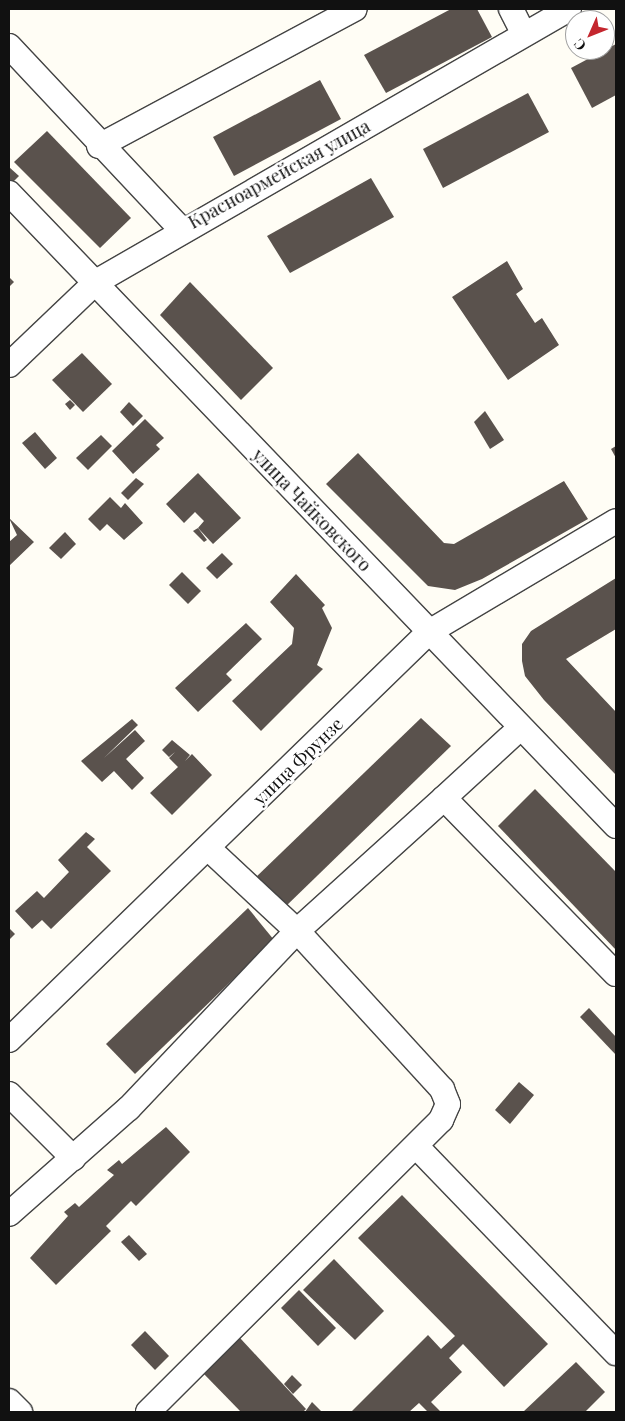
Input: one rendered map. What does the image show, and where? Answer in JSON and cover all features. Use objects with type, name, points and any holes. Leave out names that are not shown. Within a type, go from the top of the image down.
[{"type":"street","points":[[99,146],[355,9]]},
{"type":"street","points":[[511,9],[524,34]]},
{"type":"street","name":"Красноармейская улица","points":[[9,365],[96,282],[181,229],[568,9]]},
{"type":"street","points":[[9,46],[99,146],[181,229]]},
{"type":"street","name":"улица Чайковского","points":[[9,193],[616,826]]},
{"type":"street","name":"улица Фрунзе","points":[[9,1040],[209,848],[429,632],[616,521]]},
{"type":"street","points":[[9,1214],[129,1108],[297,931],[520,728]]},
{"type":"street","points":[[444,798],[616,974]]},
{"type":"street","points":[[148,1412],[416,1146],[446,1112],[446,1096],[297,931],[209,848]]},
{"type":"street","points":[[9,1094],[72,1158]]},
{"type":"street","points":[[416,1146],[616,1353]]},
{"type":"street","points":[[9,1401],[20,1412]]},
{"type":"building","points":[[451,9],[477,9],[492,37],[386,93],[364,55]]},
{"type":"building","points":[[615,45],[616,95],[592,108],[571,68],[586,60],[615,60]]},
{"type":"building","points":[[320,80],[341,119],[234,176],[213,137]]},
{"type":"building","points":[[528,93],[549,132],[443,188],[423,149]]},
{"type":"building","points":[[47,131],[131,218],[100,248],[14,162]]},
{"type":"building","points":[[9,167],[19,176],[11,184],[9,182]]},
{"type":"building","points":[[371,178],[394,217],[290,273],[267,236]]},
{"type":"building","points":[[507,261],[523,289],[516,294],[535,323],[542,318],[559,345],[508,380],[452,297]]},
{"type":"building","points":[[9,277],[14,282],[9,287]]},
{"type":"building","points":[[190,282],[273,368],[241,400],[160,315]]},
{"type":"building","points":[[82,353],[112,384],[83,412],[52,380]]},
{"type":"building","points":[[70,400],[75,405],[70,410],[65,404]]},
{"type":"building","points":[[129,402],[143,416],[133,426],[120,412]]},
{"type":"building","points":[[485,411],[504,440],[490,449],[474,422]]},
{"type":"building","points":[[145,419],[164,438],[156,445],[160,449],[133,474],[112,451]]},
{"type":"building","points":[[35,432],[57,458],[45,469],[22,443]]},
{"type":"building","points":[[101,435],[112,446],[88,470],[76,458]]},
{"type":"building","points":[[616,446],[616,458],[611,449]]},
{"type":"building","points":[[358,453],[444,543],[454,544],[564,481],[588,519],[482,579],[455,590],[428,586],[326,484]]},
{"type":"building","points":[[198,473],[241,518],[213,544],[198,528],[204,521],[195,512],[184,523],[166,504]]},
{"type":"building","points":[[136,478],[144,484],[128,500],[121,493]]},
{"type":"building","points":[[110,497],[121,508],[125,503],[143,523],[124,540],[107,524],[100,531],[88,519]]},
{"type":"building","points":[[9,518],[34,542],[9,566],[9,542],[17,535]]},
{"type":"building","points":[[198,528],[207,540],[204,542],[193,531]]},
{"type":"building","points":[[65,532],[76,544],[61,559],[49,548]]},
{"type":"building","points":[[222,553],[233,564],[217,579],[206,568]]},
{"type":"building","points":[[182,572],[201,591],[188,604],[169,585]]},
{"type":"building","points":[[296,574],[325,605],[322,608],[332,628],[317,665],[323,669],[261,731],[232,701],[292,644],[294,628],[270,602]]},
{"type":"building","points":[[616,578],[616,629],[566,659],[616,712],[616,775],[544,700],[525,676],[522,661],[522,644],[531,631]]},
{"type":"building","points":[[246,623],[262,639],[226,674],[232,680],[198,712],[175,688]]},
{"type":"building","points":[[421,718],[451,746],[283,909],[254,879]]},
{"type":"building","points":[[132,719],[138,725],[104,758],[135,730],[145,741],[126,759],[144,778],[132,790],[114,771],[102,782],[81,761]]},
{"type":"building","points":[[172,740],[190,755],[185,761],[192,754],[212,775],[172,815],[150,793],[178,767],[169,758],[175,752],[169,757],[162,750]]},
{"type":"building","points":[[535,789],[616,872],[616,950],[498,826]]},
{"type":"building","points":[[86,832],[95,839],[87,847],[111,871],[51,929],[42,920],[32,929],[15,911],[37,891],[44,898],[69,872],[58,860]]},
{"type":"building","points":[[248,908],[274,940],[135,1074],[106,1044]]},
{"type":"building","points":[[9,928],[15,934],[9,940]]},
{"type":"building","points":[[589,1008],[616,1037],[616,1055],[580,1017]]},
{"type":"building","points":[[519,1082],[534,1095],[510,1124],[495,1110]]},
{"type":"building","points":[[166,1127],[190,1152],[136,1206],[131,1201],[106,1226],[111,1231],[56,1285],[30,1258],[68,1216],[64,1212],[75,1203],[79,1207],[114,1175],[107,1170],[119,1160],[122,1164]]},
{"type":"building","points":[[402,1195],[548,1344],[504,1387],[463,1344],[449,1358],[462,1372],[431,1402],[441,1412],[428,1412],[419,1403],[409,1412],[351,1412],[428,1335],[441,1349],[455,1336],[358,1238]]},
{"type":"building","points":[[129,1235],[147,1254],[139,1261],[121,1242]]},
{"type":"building","points":[[334,1259],[384,1311],[355,1340],[303,1290]]},
{"type":"building","points":[[299,1290],[336,1328],[318,1346],[281,1308]]},
{"type":"building","points":[[145,1331],[169,1356],[155,1370],[131,1345]]},
{"type":"building","points":[[240,1338],[306,1409],[303,1412],[241,1412],[203,1373]]},
{"type":"building","points":[[576,1362],[605,1392],[585,1412],[523,1412]]},
{"type":"building","points":[[292,1375],[302,1385],[293,1394],[284,1384]]},
{"type":"building","points":[[312,1402],[322,1412],[305,1412]]}]
